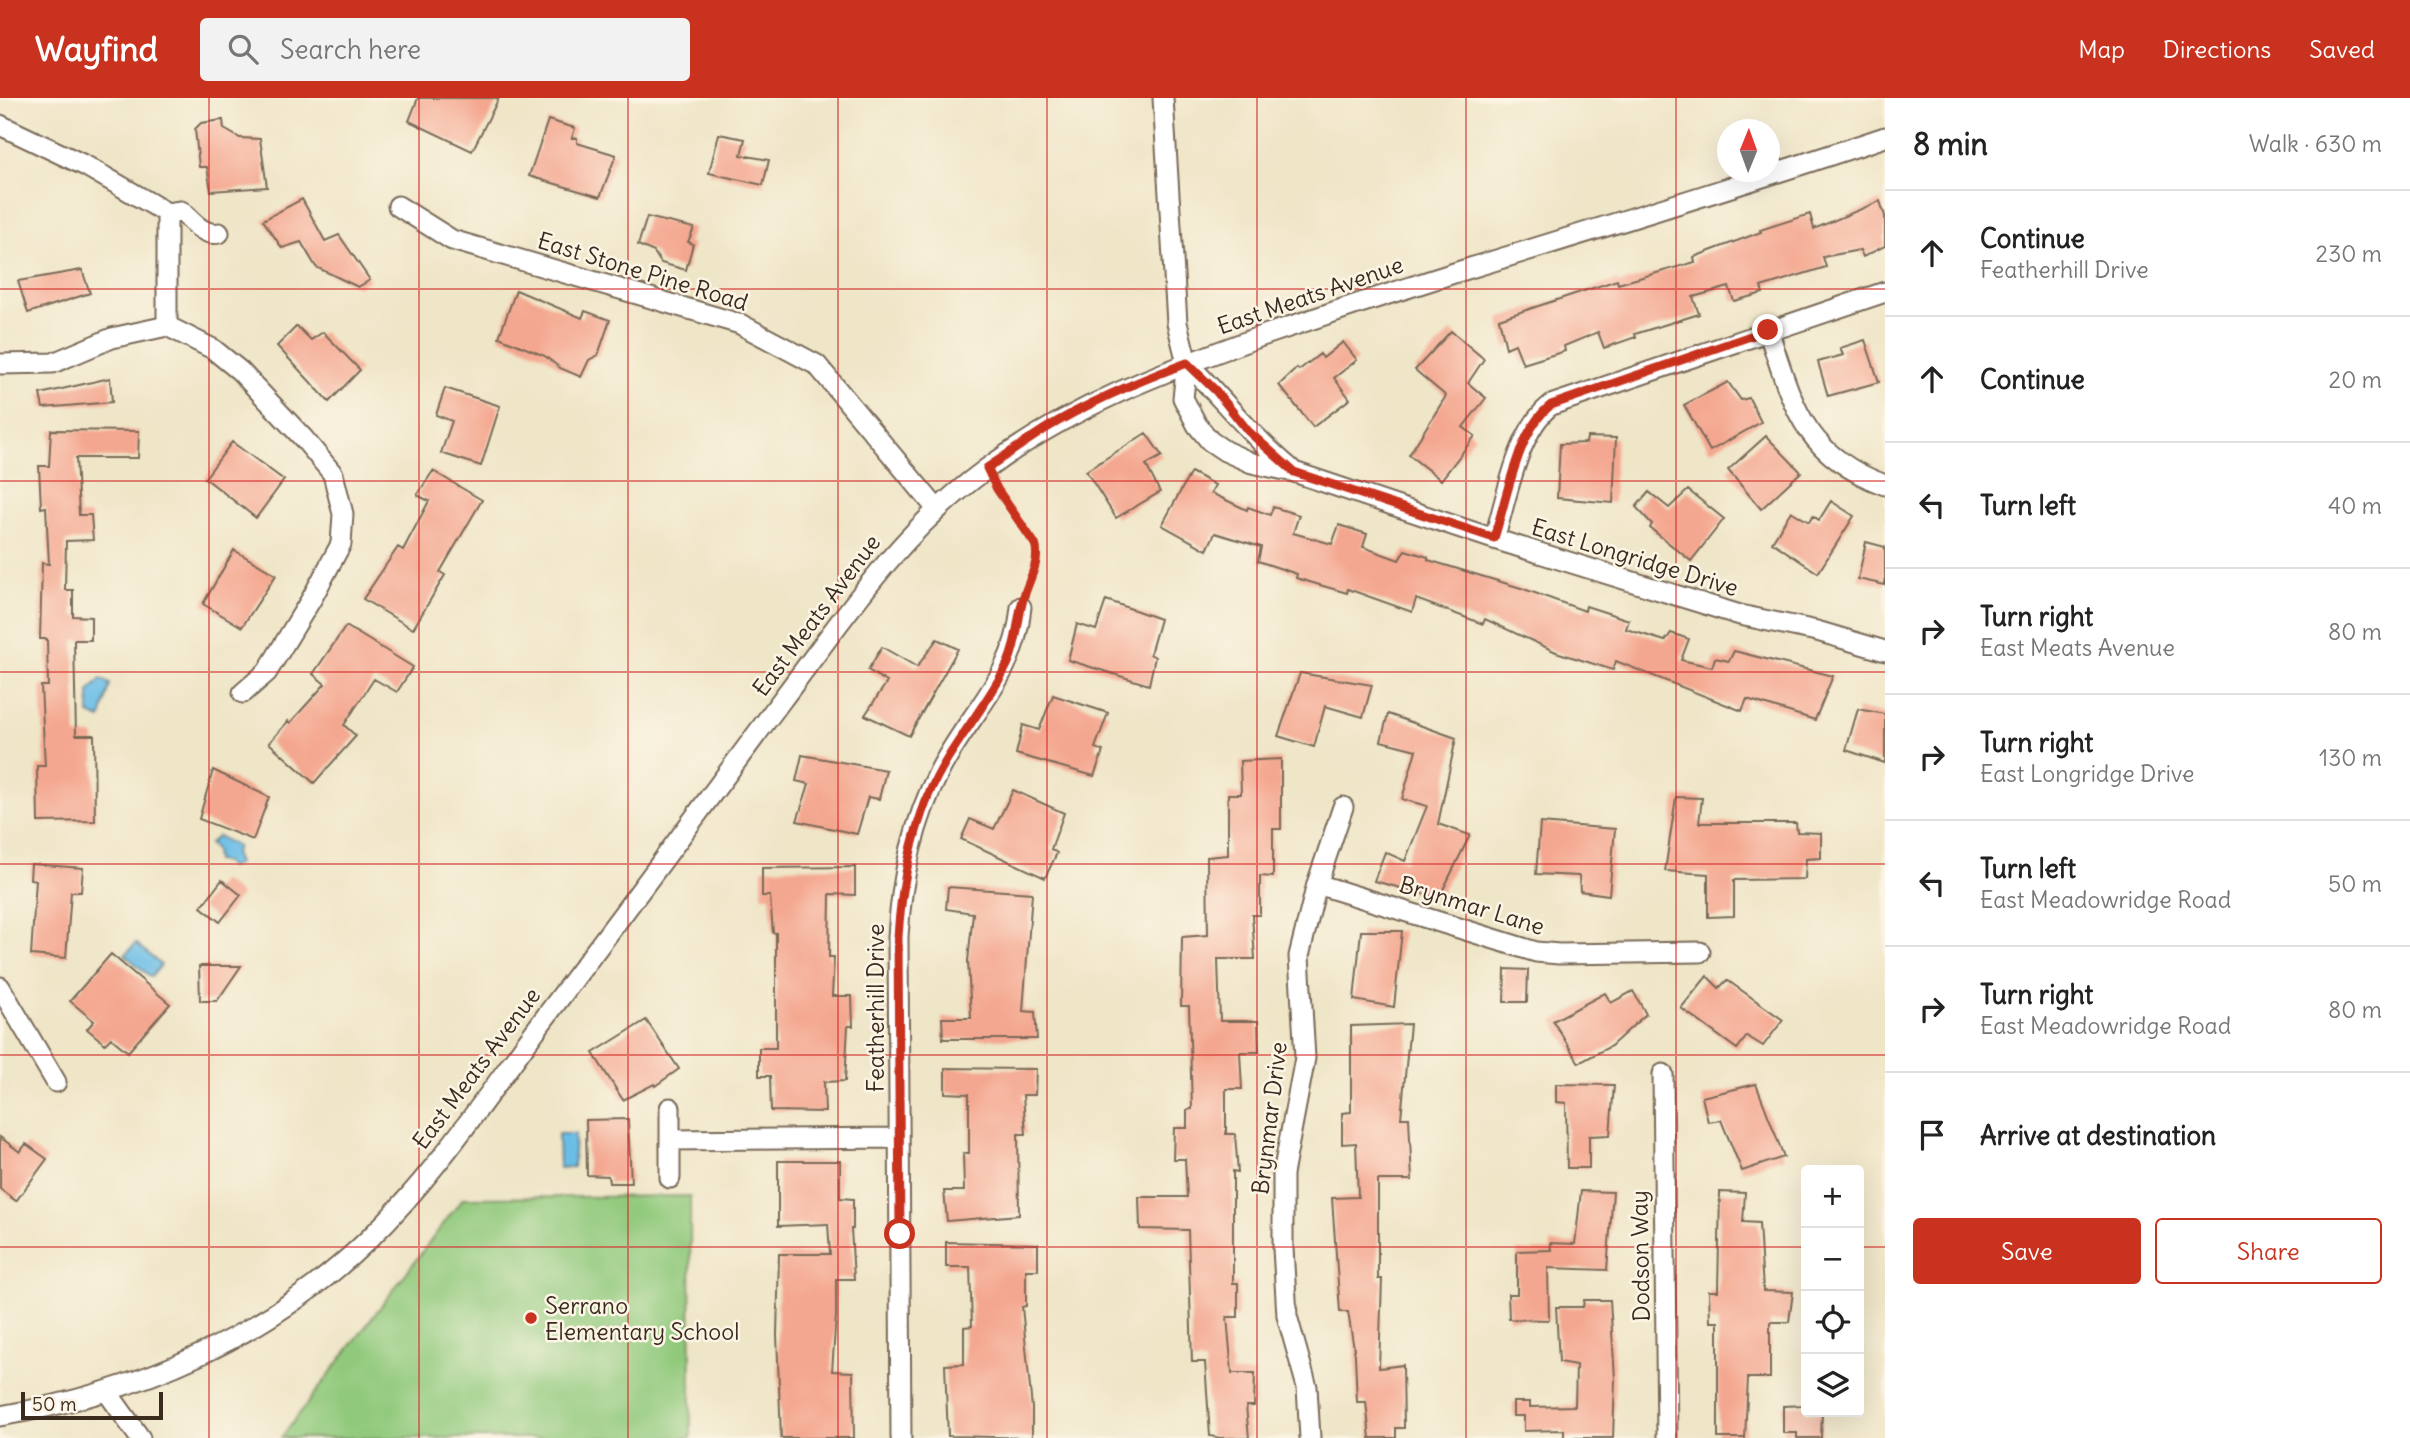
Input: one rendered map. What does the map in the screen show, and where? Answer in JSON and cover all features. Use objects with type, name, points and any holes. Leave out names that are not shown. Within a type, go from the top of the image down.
[{"type":"street","points":[[1163,98],[1177,323],[1187,363]]},
{"type":"street","points":[[0,125],[86,166],[174,212],[205,232],[212,235],[219,233]]},
{"type":"street","name":"East Meats Avenue","points":[[0,1416],[108,1393],[231,1341],[324,1277],[367,1241],[406,1200],[687,831],[882,565],[936,508],[987,468],[1047,428],[1111,394],[1187,363],[1399,290],[1730,188],[1885,137]]},
{"type":"street","name":"East Stone Pine Road","points":[[398,206],[452,240],[740,324],[817,365],[936,508]]},
{"type":"street","points":[[167,326],[174,212]]},
{"type":"street","points":[[1494,538],[1519,456],[1531,427],[1551,405],[1885,292]]},
{"type":"street","points":[[0,364],[53,363],[112,338],[167,326],[213,349],[240,371],[333,474],[343,514],[341,544],[328,571],[267,673],[243,694]]},
{"type":"street","points":[[1768,330],[1791,400],[1802,423],[1840,462],[1866,478],[1885,485]]},
{"type":"street","name":"East Longridge Drive","points":[[1187,363],[1183,398],[1197,425],[1210,441],[1237,457],[1294,472],[1740,615],[1817,631],[1885,651]]},
{"type":"street","name":"East Longridge Drive","points":[[1187,363],[1216,391],[1248,431],[1294,472]]},
{"type":"street","name":"Featherhill Drive","points":[[901,1438],[898,937],[902,891],[916,829],[939,772],[1009,660],[1017,636],[1021,607]]},
{"type":"street","name":"Brynmar Drive","points":[[1310,1438],[1307,1387],[1287,1316],[1283,1174],[1305,1058],[1299,956],[1317,884],[1343,807]]},
{"type":"street","name":"Brynmar Lane","points":[[1317,884],[1536,952],[1700,952]]},
{"type":"street","points":[[0,987],[56,1082]]},
{"type":"street","name":"Dodson Way","points":[[1663,1074],[1667,1438]]},
{"type":"street","points":[[670,1108],[670,1178]]},
{"type":"street","points":[[670,1140],[899,1138]]},
{"type":"street","points":[[108,1393],[140,1438]]},
{"type":"path","points":[[987,468],[997,489],[1037,550],[1021,607]]},
{"type":"green space","name":"Serrano Elementary School","points":[[690,1196],[691,1438],[281,1438],[463,1198]]},
{"type":"water","points":[[101,679],[110,684],[101,719],[89,714],[89,692]]},
{"type":"water","points":[[218,836],[237,847],[234,854],[238,863],[230,868],[225,862],[216,861],[215,850],[209,844]]},
{"type":"water","points":[[136,943],[161,965],[151,977],[125,955]]},
{"type":"water","points":[[558,1134],[575,1134],[573,1167],[559,1168]]},
{"type":"building","points":[[418,98],[499,98],[472,151],[409,121]]},
{"type":"building","points":[[223,120],[224,129],[240,138],[260,139],[267,187],[211,191],[207,167],[199,167],[195,129],[201,123]]},
{"type":"building","points":[[548,120],[575,128],[572,138],[577,138],[577,143],[616,155],[600,197],[529,176]]},
{"type":"building","points":[[719,134],[745,139],[741,155],[769,160],[763,185],[709,173]]},
{"type":"building","points":[[302,199],[325,241],[339,235],[370,280],[358,287],[316,267],[301,242],[282,248],[263,220]]},
{"type":"building","points":[[1880,201],[1885,216],[1885,246],[1863,257],[1860,250],[1823,257],[1826,267],[1761,287],[1763,293],[1734,301],[1729,287],[1693,297],[1699,314],[1635,334],[1636,337],[1604,348],[1598,332],[1564,346],[1565,351],[1523,364],[1515,344],[1506,348],[1499,319],[1617,280],[1618,284],[1695,262],[1694,257],[1761,232],[1760,230],[1810,214],[1814,229]]},
{"type":"building","points":[[647,217],[694,228],[688,242],[693,244],[686,270],[661,263],[654,252],[638,245]]},
{"type":"building","points":[[82,270],[90,293],[28,313],[18,281]]},
{"type":"building","points":[[516,290],[582,318],[585,311],[610,320],[598,355],[589,360],[581,377],[560,368],[545,356],[499,337]]},
{"type":"building","points":[[297,326],[311,340],[323,332],[360,370],[329,402],[277,346]]},
{"type":"building","points":[[1451,331],[1484,359],[1468,383],[1486,398],[1463,427],[1475,436],[1441,480],[1409,455],[1446,396],[1415,370]]},
{"type":"building","points":[[1865,340],[1879,382],[1828,396],[1818,362],[1843,355],[1840,348]]},
{"type":"building","points":[[1343,342],[1357,360],[1334,378],[1350,399],[1313,427],[1279,385],[1297,368],[1299,370],[1320,354],[1323,358]]},
{"type":"building","points":[[110,378],[112,402],[43,408],[40,394]]},
{"type":"building","points":[[1728,382],[1741,400],[1749,398],[1761,422],[1710,451],[1684,405]]},
{"type":"building","points":[[445,388],[500,406],[481,466],[441,453],[452,421],[436,415]]},
{"type":"building","points":[[51,430],[139,431],[138,458],[76,458],[79,515],[91,515],[93,540],[66,541],[65,590],[73,590],[73,616],[91,617],[91,640],[74,640],[76,735],[94,735],[95,821],[38,822],[37,766],[45,766],[41,686],[48,686],[47,639],[40,639],[42,563],[49,564],[46,507],[41,508],[39,466],[49,466]]},
{"type":"building","points":[[1146,433],[1162,456],[1146,465],[1160,492],[1116,518],[1086,471]]},
{"type":"building","points":[[1766,436],[1801,472],[1761,509],[1728,470]]},
{"type":"building","points":[[1587,437],[1616,438],[1613,503],[1557,498],[1560,444],[1586,443]]},
{"type":"building","points":[[232,442],[284,480],[256,518],[205,478]]},
{"type":"building","points":[[433,471],[482,500],[440,572],[445,575],[413,629],[363,599],[398,547],[403,550],[429,501],[417,495]]},
{"type":"building","points":[[1191,472],[1215,485],[1211,493],[1247,510],[1248,507],[1270,515],[1273,507],[1299,515],[1293,533],[1332,544],[1339,525],[1367,534],[1363,547],[1399,560],[1405,550],[1585,611],[1586,606],[1629,620],[1626,629],[1665,641],[1671,633],[1689,639],[1681,660],[1712,667],[1715,658],[1729,661],[1734,651],[1833,676],[1815,720],[1747,699],[1742,711],[1616,661],[1613,670],[1556,652],[1485,619],[1483,624],[1416,599],[1412,612],[1348,589],[1347,593],[1296,578],[1297,574],[1258,561],[1261,547],[1215,533],[1207,550],[1162,525]]},
{"type":"building","points":[[1688,490],[1724,519],[1691,561],[1650,528],[1652,524],[1636,507],[1649,492],[1669,508]]},
{"type":"building","points":[[1831,501],[1854,516],[1818,573],[1772,542],[1791,511],[1809,522],[1813,516],[1819,520]]},
{"type":"building","points":[[1866,542],[1885,547],[1885,585],[1858,579]]},
{"type":"building","points":[[234,550],[276,575],[242,627],[203,604]]},
{"type":"building","points":[[1106,600],[1160,619],[1150,654],[1155,657],[1149,685],[1068,660],[1077,624],[1096,630]]},
{"type":"building","points":[[346,626],[413,667],[397,692],[374,679],[344,725],[356,736],[314,783],[269,743],[325,684],[313,674]]},
{"type":"building","points":[[937,639],[958,649],[909,736],[865,715],[887,682],[868,670],[882,647],[917,667]]},
{"type":"building","points":[[1300,673],[1372,685],[1363,717],[1325,706],[1314,747],[1278,736]]},
{"type":"building","points":[[1053,695],[1108,713],[1095,748],[1103,751],[1094,776],[1016,754],[1023,725],[1039,730]]},
{"type":"building","points":[[1858,709],[1885,714],[1885,763],[1846,750]]},
{"type":"building","points":[[1388,714],[1456,738],[1438,824],[1470,835],[1439,898],[1374,881],[1385,852],[1405,861],[1427,806],[1402,799],[1416,750],[1381,741]]},
{"type":"building","points":[[802,755],[886,770],[879,799],[868,797],[857,834],[797,821],[809,784],[796,781]]},
{"type":"building","points":[[1281,759],[1281,829],[1273,829],[1273,877],[1260,876],[1260,915],[1252,915],[1255,959],[1218,959],[1220,1021],[1258,1021],[1259,1052],[1240,1052],[1242,1089],[1226,1089],[1226,1134],[1235,1134],[1238,1172],[1233,1171],[1233,1283],[1238,1283],[1238,1317],[1227,1317],[1232,1373],[1255,1373],[1254,1406],[1246,1406],[1249,1438],[1220,1438],[1210,1436],[1205,1362],[1192,1362],[1188,1230],[1140,1229],[1139,1197],[1187,1197],[1185,1159],[1173,1159],[1174,1128],[1187,1128],[1187,1110],[1192,1109],[1189,1006],[1181,1006],[1182,937],[1208,935],[1207,857],[1228,855],[1228,794],[1241,794],[1240,761]]},
{"type":"building","points":[[213,770],[269,797],[253,840],[199,819]]},
{"type":"building","points":[[1013,790],[1064,813],[1051,849],[1057,853],[1045,878],[961,839],[970,819],[994,829]]},
{"type":"building","points":[[1676,797],[1702,798],[1699,823],[1796,823],[1797,832],[1821,833],[1821,858],[1806,859],[1805,879],[1734,880],[1734,916],[1708,917],[1708,874],[1665,871]]},
{"type":"building","points":[[1540,823],[1615,829],[1609,895],[1580,891],[1579,876],[1536,874]]},
{"type":"building","points":[[31,864],[83,868],[81,892],[71,892],[66,958],[31,955],[36,880],[30,879]]},
{"type":"building","points":[[855,867],[855,895],[830,894],[829,957],[834,957],[832,996],[852,996],[853,1026],[848,1026],[845,1081],[824,1082],[825,1112],[771,1111],[770,1076],[759,1076],[759,1048],[776,1048],[776,933],[773,933],[770,896],[762,896],[762,868]]},
{"type":"building","points":[[222,880],[241,895],[220,922],[201,907]]},
{"type":"building","points":[[948,887],[1032,893],[1023,1011],[1035,1012],[1037,1039],[943,1039],[942,1018],[971,1018],[968,961],[973,913],[946,909]]},
{"type":"building","points":[[1361,931],[1402,931],[1394,1007],[1354,1000]]},
{"type":"building","points":[[111,954],[170,1004],[128,1052],[111,1038],[105,1044],[87,1029],[94,1021],[70,1001]]},
{"type":"building","points":[[199,966],[241,966],[217,1001],[200,1001]]},
{"type":"building","points":[[1505,969],[1528,970],[1527,1002],[1504,1002]]},
{"type":"building","points":[[1707,976],[1719,988],[1727,980],[1783,1020],[1763,1046],[1747,1036],[1737,1049],[1681,1008]]},
{"type":"building","points":[[1633,991],[1646,1014],[1611,1046],[1579,1063],[1553,1021],[1605,993],[1611,1003]]},
{"type":"building","points":[[646,1020],[679,1069],[655,1086],[654,1084],[623,1100],[593,1053]]},
{"type":"building","points":[[1410,1024],[1401,1118],[1409,1118],[1412,1180],[1378,1180],[1378,1279],[1382,1279],[1379,1368],[1403,1365],[1404,1428],[1396,1428],[1396,1438],[1370,1438],[1366,1402],[1357,1402],[1355,1355],[1348,1312],[1340,1312],[1332,1198],[1358,1197],[1356,1143],[1342,1144],[1342,1113],[1351,1112],[1351,1026]]},
{"type":"building","points":[[945,1068],[1036,1069],[1035,1095],[1023,1095],[1026,1134],[1018,1134],[1019,1215],[947,1221],[944,1191],[964,1191],[963,1153],[969,1153],[969,1094],[945,1093]]},
{"type":"building","points":[[1556,1084],[1614,1085],[1610,1135],[1589,1136],[1589,1168],[1567,1168],[1566,1103],[1556,1102]]},
{"type":"building","points":[[1756,1084],[1784,1157],[1742,1171],[1721,1120],[1708,1122],[1702,1097]]},
{"type":"building","points":[[628,1119],[631,1183],[609,1183],[608,1176],[587,1175],[586,1120]]},
{"type":"building","points":[[0,1137],[20,1152],[26,1144],[47,1159],[16,1201],[0,1189]]},
{"type":"building","points":[[778,1161],[840,1161],[840,1198],[853,1199],[851,1229],[854,1279],[836,1279],[832,1371],[853,1372],[854,1438],[781,1438],[777,1335],[779,1254],[830,1254],[828,1224],[778,1226]]},
{"type":"building","points":[[1581,1191],[1613,1192],[1607,1270],[1548,1268],[1549,1320],[1509,1319],[1508,1294],[1517,1294],[1517,1251],[1551,1250],[1550,1243],[1575,1244]]},
{"type":"building","points":[[1720,1192],[1745,1193],[1743,1222],[1759,1223],[1763,1291],[1793,1292],[1789,1322],[1770,1322],[1770,1378],[1748,1378],[1745,1438],[1718,1438],[1718,1322],[1710,1322],[1709,1291],[1718,1291]]},
{"type":"building","points":[[946,1242],[1038,1244],[1038,1270],[1026,1270],[1026,1306],[1022,1307],[1032,1408],[1032,1438],[948,1436],[945,1365],[964,1364],[964,1327],[972,1326],[970,1267],[946,1267]]},
{"type":"building","points":[[1584,1300],[1610,1300],[1615,1379],[1613,1438],[1564,1438],[1564,1430],[1524,1431],[1524,1416],[1513,1416],[1513,1402],[1530,1402],[1530,1407],[1575,1406],[1576,1365],[1559,1362],[1556,1307],[1583,1307]]},
{"type":"building","points":[[1801,1405],[1801,1417],[1822,1417],[1821,1438],[1797,1438],[1797,1433],[1783,1433],[1783,1406]]},
{"type":"place","name":"Serrano Elementary School","points":[[531,1318]]},
{"type":"route","points":[[900,1234],[898,937],[907,861],[916,829],[939,772],[1009,660],[1037,555],[1035,544],[997,489],[987,468],[1047,428],[1111,394],[1187,363],[1216,391],[1248,431],[1294,472],[1494,538],[1519,456],[1531,427],[1551,405],[1768,330]]}]
